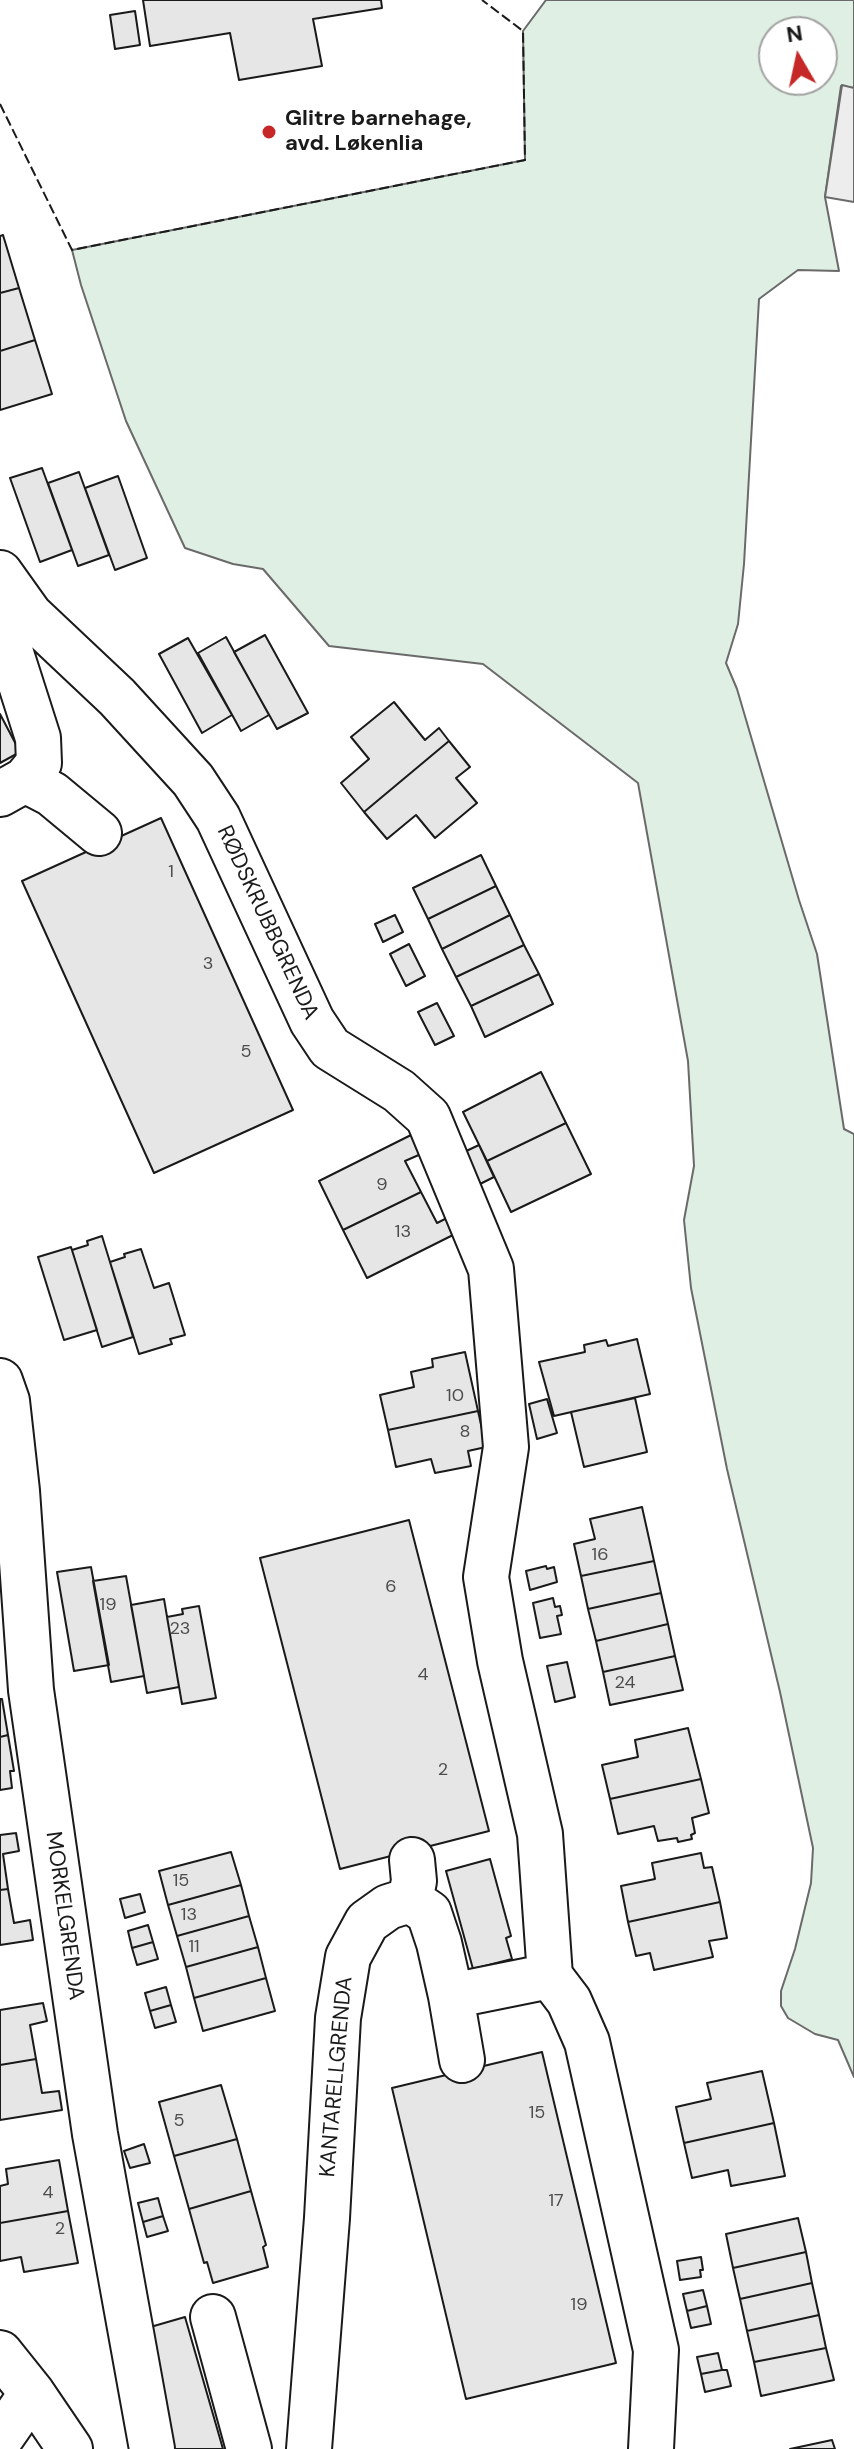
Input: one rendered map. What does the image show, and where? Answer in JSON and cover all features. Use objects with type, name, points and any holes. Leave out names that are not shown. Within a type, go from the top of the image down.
[{"type":"street","name":"RØDSKRUBBGRENDA","points":[[6,581],[8,644],[38,738],[39,763],[8,790]]},
{"type":"street","name":"RØDSKRUBBGRENDA","points":[[6,581],[30,615],[117,697],[193,780],[218,818],[312,1021],[330,1048],[399,1091],[428,1117],[491,1269],[506,1447],[486,1577],[500,1661],[540,1834],[550,1976]]},
{"type":"street","points":[[8,790],[52,794],[86,841]]},
{"type":"street","name":"MORKELGRENDA","points":[[0,1381],[7,1401],[17,1491],[31,1690],[95,2134],[152,2449]]},
{"type":"street","name":"KANTARELLGRENDA","points":[[309,2449],[327,2218],[338,2018],[348,1957],[367,1922],[388,1907],[411,1880],[429,1913],[439,1943],[462,2060]]},
{"type":"street","points":[[451,1996],[550,1976],[569,2001],[587,2042],[656,2350],[651,2449]]},
{"type":"street","points":[[213,2317],[249,2449]]},
{"type":"street","points":[[0,2353],[70,2449]]},
{"type":"street","points":[[0,2439],[32,2393]]},
{"type":"green space","points":[[546,0],[854,0],[854,88],[841,86],[825,197],[839,271],[798,270],[759,299],[744,564],[738,624],[726,663],[737,689],[817,954],[844,1129],[854,1134],[854,2077],[838,2040],[815,2034],[788,2018],[781,2006],[781,1991],[811,1883],[813,1848],[727,1469],[691,1288],[684,1220],[694,1166],[688,1061],[638,783],[483,664],[329,646],[263,569],[233,564],[185,548],[126,421],[72,250],[525,160],[523,31]]},
{"type":"shaded area","points":[[842,85],[854,88],[854,202],[825,197]]},
{"type":"building","points":[[143,0],[381,0],[382,8],[313,19],[322,66],[239,80],[230,33],[150,46]]},
{"type":"building","points":[[135,11],[140,45],[115,49],[110,15]]},
{"type":"building","points":[[3,235],[19,288],[0,293],[0,236]]},
{"type":"building","points":[[19,288],[35,340],[0,351],[0,293]]},
{"type":"building","points":[[35,340],[52,394],[0,410],[0,351]]},
{"type":"building","points":[[42,468],[72,550],[40,562],[10,478]]},
{"type":"building","points":[[79,472],[109,555],[78,566],[48,483]]},
{"type":"building","points":[[118,476],[147,558],[115,570],[85,488]]},
{"type":"building","points":[[265,635],[308,713],[277,729],[234,652]]},
{"type":"building","points":[[226,637],[269,715],[241,731],[198,653]]},
{"type":"building","points":[[188,638],[232,715],[202,733],[159,654]]},
{"type":"building","points":[[394,702],[425,740],[439,728],[449,741],[364,812],[341,783],[369,759],[351,737]]},
{"type":"building","points":[[0,714],[20,752],[0,763]]},
{"type":"building","points":[[449,741],[470,767],[456,778],[477,803],[435,838],[416,815],[387,839],[364,812]]},
{"type":"building","points":[[161,818],[293,1110],[154,1173],[22,881]]},
{"type":"building","points":[[481,855],[496,886],[428,919],[413,888]]},
{"type":"building","points":[[496,886],[510,915],[442,949],[428,919]]},
{"type":"building","points":[[395,915],[403,932],[383,942],[375,924]]},
{"type":"building","points":[[510,915],[524,945],[456,977],[442,949]]},
{"type":"building","points":[[409,944],[425,976],[406,986],[390,954]]},
{"type":"building","points":[[524,945],[539,974],[471,1006],[456,977]]},
{"type":"building","points":[[539,974],[553,1004],[485,1037],[471,1006]]},
{"type":"building","points":[[437,1003],[454,1036],[435,1045],[418,1012]]},
{"type":"building","points":[[541,1072],[566,1123],[487,1161],[463,1112]]},
{"type":"building","points":[[566,1123],[591,1174],[511,1212],[487,1161]]},
{"type":"building","points":[[411,1135],[421,1154],[405,1161],[421,1192],[343,1230],[319,1181]]},
{"type":"building","points":[[479,1145],[494,1177],[478,1185],[462,1153]]},
{"type":"building","points":[[421,1192],[437,1223],[451,1216],[459,1232],[367,1278],[343,1230]]},
{"type":"building","points":[[102,1236],[133,1337],[102,1347],[72,1250]]},
{"type":"building","points":[[71,1247],[97,1330],[64,1340],[38,1257]]},
{"type":"building","points":[[141,1249],[154,1288],[169,1283],[185,1335],[170,1339],[172,1344],[139,1354],[110,1262]]},
{"type":"building","points":[[637,1339],[650,1394],[554,1416],[539,1362],[585,1352],[584,1345],[606,1340],[608,1346]]},
{"type":"building","points":[[465,1352],[478,1411],[388,1430],[380,1395],[414,1387],[411,1372],[433,1367],[432,1359]]},
{"type":"building","points":[[635,1398],[647,1452],[584,1467],[571,1412]]},
{"type":"building","points":[[547,1399],[557,1433],[537,1439],[529,1404]]},
{"type":"building","points":[[478,1411],[486,1447],[468,1451],[471,1466],[435,1473],[431,1459],[396,1467],[388,1430]]},
{"type":"building","points":[[642,1507],[654,1561],[581,1576],[574,1544],[595,1539],[590,1519]]},
{"type":"building","points":[[409,1520],[489,1831],[340,1869],[260,1558]]},
{"type":"building","points":[[654,1561],[661,1593],[588,1609],[581,1576]]},
{"type":"building","points":[[546,1566],[547,1569],[554,1567],[557,1582],[530,1590],[526,1571]]},
{"type":"building","points":[[91,1567],[109,1665],[74,1671],[57,1572]]},
{"type":"building","points":[[126,1576],[144,1676],[111,1682],[93,1581]]},
{"type":"building","points":[[661,1593],[668,1624],[596,1641],[588,1609]]},
{"type":"building","points":[[553,1598],[555,1607],[560,1606],[562,1615],[557,1616],[561,1634],[540,1638],[533,1603]]},
{"type":"building","points":[[164,1599],[179,1687],[147,1693],[131,1605]]},
{"type":"building","points":[[199,1606],[216,1698],[182,1704],[167,1617],[183,1614],[182,1609]]},
{"type":"building","points":[[668,1624],[675,1656],[603,1672],[596,1641]]},
{"type":"building","points":[[675,1656],[683,1690],[610,1705],[603,1672]]},
{"type":"building","points":[[567,1662],[575,1697],[555,1702],[547,1666]]},
{"type":"building","points":[[0,1699],[8,1735],[0,1737]]},
{"type":"building","points":[[688,1728],[701,1779],[610,1799],[602,1765],[638,1757],[635,1740]]},
{"type":"building","points":[[8,1735],[14,1771],[10,1771],[12,1788],[0,1790],[0,1737]]},
{"type":"building","points":[[701,1779],[709,1813],[692,1818],[695,1833],[691,1835],[692,1839],[658,1841],[654,1826],[618,1834],[610,1799]]},
{"type":"building","points":[[16,1833],[19,1851],[3,1854],[8,1889],[0,1890],[0,1835]]},
{"type":"building","points":[[231,1852],[241,1885],[168,1905],[159,1871]]},
{"type":"building","points":[[701,1853],[704,1868],[712,1867],[720,1902],[628,1922],[621,1886],[655,1879],[652,1863]]},
{"type":"building","points":[[490,1859],[511,1936],[506,1938],[512,1959],[473,1969],[446,1871]]},
{"type":"building","points":[[241,1885],[249,1916],[177,1936],[168,1905]]},
{"type":"building","points":[[8,1889],[14,1923],[30,1920],[33,1940],[0,1945],[0,1890]]},
{"type":"building","points":[[140,1894],[145,1912],[125,1918],[120,1899]]},
{"type":"building","points":[[720,1902],[727,1938],[709,1941],[713,1957],[654,1970],[650,1953],[636,1956],[628,1922]]},
{"type":"building","points":[[249,1916],[258,1947],[186,1967],[177,1936]]},
{"type":"building","points":[[148,1925],[153,1942],[132,1948],[128,1931]]},
{"type":"building","points":[[153,1942],[158,1959],[137,1965],[132,1948]]},
{"type":"building","points":[[258,1947],[266,1978],[194,1998],[186,1967]]},
{"type":"building","points":[[266,1978],[275,2011],[203,2031],[194,1998]]},
{"type":"building","points":[[166,1987],[171,2005],[150,2011],[145,1993]]},
{"type":"building","points":[[43,2003],[47,2021],[30,2025],[36,2059],[0,2065],[0,2010]]},
{"type":"building","points":[[171,2005],[176,2022],[155,2028],[150,2011]]},
{"type":"building","points":[[542,2052],[616,2363],[466,2399],[392,2088]]},
{"type":"building","points":[[36,2059],[42,2093],[59,2091],[62,2110],[0,2120],[0,2065]]},
{"type":"building","points":[[762,2071],[774,2123],[684,2143],[676,2107],[711,2099],[707,2083]]},
{"type":"building","points":[[221,2085],[237,2139],[174,2156],[159,2102]]},
{"type":"building","points":[[774,2123],[785,2176],[731,2186],[728,2170],[692,2178],[684,2143]]},
{"type":"building","points":[[237,2139],[251,2191],[189,2209],[174,2156]]},
{"type":"building","points":[[144,2144],[150,2163],[130,2168],[124,2151]]},
{"type":"building","points":[[59,2160],[68,2211],[0,2223],[0,2186],[8,2184],[6,2169]]},
{"type":"building","points":[[251,2191],[266,2245],[263,2247],[268,2267],[213,2283],[189,2209]]},
{"type":"building","points":[[158,2198],[163,2216],[143,2222],[138,2203]]},
{"type":"building","points":[[68,2211],[78,2263],[24,2272],[21,2257],[0,2261],[0,2223]]},
{"type":"building","points":[[163,2216],[168,2231],[147,2237],[143,2222]]},
{"type":"building","points":[[798,2218],[806,2252],[733,2268],[726,2234]]},
{"type":"building","points":[[806,2252],[812,2283],[740,2299],[733,2268]]},
{"type":"building","points":[[701,2257],[701,2277],[680,2280],[677,2261]]},
{"type":"building","points":[[812,2283],[819,2315],[747,2331],[740,2299]]},
{"type":"building","points":[[703,2290],[707,2306],[687,2311],[683,2294]]},
{"type":"building","points":[[707,2306],[711,2324],[691,2328],[687,2311]]},
{"type":"building","points":[[819,2315],[826,2348],[754,2362],[747,2331]]},
{"type":"building","points":[[185,2317],[223,2449],[174,2449],[140,2330]]},
{"type":"building","points":[[826,2348],[834,2380],[761,2396],[754,2362]]},
{"type":"building","points":[[718,2353],[722,2370],[701,2374],[697,2357]]},
{"type":"building","points":[[727,2370],[731,2386],[705,2392],[701,2374]]},
{"type":"building","points":[[832,2440],[835,2449],[790,2449]]},
{"type":"fence","points":[[0,104],[72,250],[525,160],[523,31],[482,0]]},
{"type":"place","name":"Glitre barnehage, avd. Løkenlia","points":[[269,132]]}]
